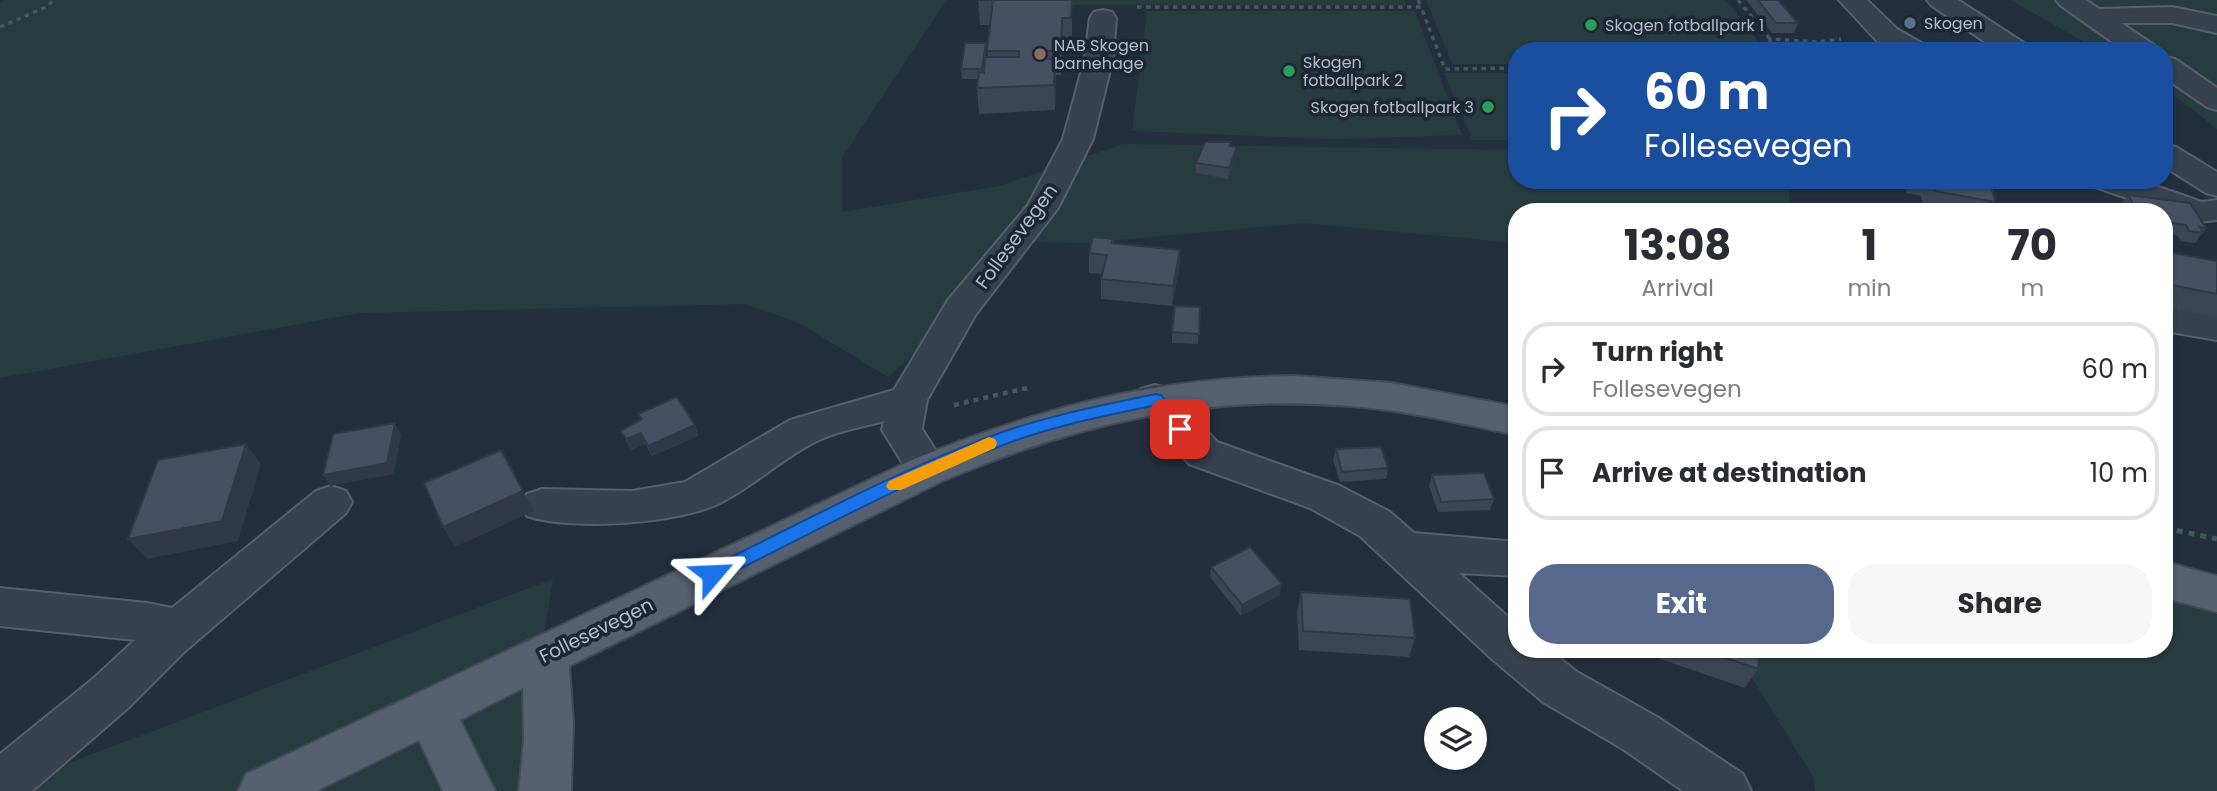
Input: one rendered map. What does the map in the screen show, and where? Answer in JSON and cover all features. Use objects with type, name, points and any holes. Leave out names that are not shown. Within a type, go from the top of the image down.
[{"type":"main road","name":"Follesevegen","points":[[264,791],[928,470],[991,442],[1061,419],[1204,392],[1277,389],[1350,392],[1425,402],[1508,419]]},
{"type":"main road","points":[[2173,582],[2217,594]]},
{"type":"main road","points":[[544,655],[549,754],[545,791]]},
{"type":"main road","points":[[430,711],[469,791]]},
{"type":"street","points":[[1852,0],[1887,35],[1899,42]]},
{"type":"street","points":[[1940,0],[2003,42]]},
{"type":"street","points":[[2069,0],[2131,42]]},
{"type":"street","points":[[2096,17],[2150,13],[2217,24]]},
{"type":"street","name":"Follesevegen","points":[[928,470],[902,430],[908,400],[961,308],[1042,208],[1054,187],[1078,139],[1088,108],[1099,58],[1103,18]]},
{"type":"street","points":[[2173,71],[2217,101]]},
{"type":"street","points":[[2173,164],[2213,211]]},
{"type":"street","points":[[2137,189],[2213,211]]},
{"type":"street","points":[[2173,320],[2217,328]]},
{"type":"street","points":[[1156,399],[1203,453],[1325,497],[1374,524],[1508,645]]},
{"type":"street","points":[[541,505],[632,507],[688,498],[707,491],[804,430],[908,400]]},
{"type":"street","points":[[0,786],[331,502]]},
{"type":"street","points":[[1401,549],[1508,558]]},
{"type":"street","points":[[0,607],[147,622],[180,629]]},
{"type":"street","points":[[1524,658],[1560,687],[1640,733],[1725,791]]},
{"type":"path","points":[[0,27],[46,7],[54,0]]},
{"type":"path","points":[[1418,0],[1445,69],[1508,68]]},
{"type":"path","points":[[1738,0],[1770,38],[1770,42]]},
{"type":"path","points":[[1103,18],[1136,7],[1421,7]]},
{"type":"path","points":[[1770,38],[1818,42],[1887,35]]},
{"type":"path","points":[[1795,40],[1800,42]]},
{"type":"path","points":[[2173,530],[2217,539]]},
{"type":"green space","points":[[5,0],[946,0],[842,158],[842,212],[999,186],[1123,144],[1508,150],[1508,189],[1789,189],[1789,203],[1508,203],[1508,242],[1304,223],[1084,243],[1012,241],[968,305],[888,377],[797,322],[745,304],[360,313],[0,378],[0,4]]},
{"type":"green space","points":[[1066,0],[1404,0],[1406,5],[1066,5]]},
{"type":"green space","name":"Skogen fotballpark 1","points":[[1426,0],[1726,0],[1759,42],[1508,42],[1508,64],[1452,64]]},
{"type":"green space","points":[[2010,0],[2217,0],[2217,129],[2173,94],[2173,42],[2084,42]]},
{"type":"green space","name":"Skogen fotballpark 2","points":[[1147,11],[1415,11],[1462,135],[1337,139],[1132,131]]},
{"type":"green space","name":"Skogen fotballpark 3","points":[[1444,73],[1508,73],[1508,140],[1472,140]]},
{"type":"green space","points":[[2173,568],[2217,574],[2217,791],[1815,791],[1813,777],[1740,658],[2173,658]]},
{"type":"green space","points":[[553,579],[519,791],[0,791],[0,789]]},
{"type":"building","points":[[993,0],[1072,0],[1071,18],[1062,18],[1061,51],[1034,51],[1033,56],[1055,60],[1054,85],[977,88],[979,72],[984,73],[985,57],[1019,57],[1019,51],[987,51]]},
{"type":"building","points":[[1758,0],[1778,0],[1798,23],[1776,23]]},
{"type":"building","points":[[965,43],[986,43],[982,69],[961,69]]},
{"type":"building","points":[[1205,142],[1231,142],[1229,146],[1237,147],[1229,168],[1196,163]]},
{"type":"building","points":[[1992,189],[1995,202],[1935,191]]},
{"type":"building","points":[[2128,195],[2190,203],[2206,228],[2200,227],[2203,233],[2189,231],[2186,225],[2173,223],[2173,203],[2133,203]]},
{"type":"building","points":[[1093,237],[1113,239],[1112,243],[1180,250],[1173,286],[1101,279],[1107,255],[1089,253]]},
{"type":"building","points":[[2173,253],[2217,261],[2217,294],[2173,286]]},
{"type":"building","points":[[1175,306],[1200,307],[1199,334],[1172,332]]},
{"type":"building","points":[[677,397],[695,425],[648,446],[641,433],[626,439],[621,431],[642,419],[638,414]]},
{"type":"building","points":[[395,423],[387,463],[323,475],[333,434]]},
{"type":"building","points":[[246,444],[222,521],[128,539],[158,460]]},
{"type":"building","points":[[1381,447],[1388,468],[1342,472],[1336,449]]},
{"type":"building","points":[[501,450],[523,491],[443,527],[424,483]]},
{"type":"building","points":[[1484,473],[1494,499],[1441,502],[1432,475]]},
{"type":"building","points":[[1250,547],[1282,584],[1242,605],[1211,567]]},
{"type":"building","points":[[1301,592],[1410,599],[1415,638],[1303,631]]},
{"type":"building","points":[[1726,658],[1759,658],[1758,669]]},
{"type":"slow traffic","points":[[895,486],[989,443]]},
{"type":"place","name":"Skogen","points":[[1910,23]]},
{"type":"place","name":"Skogen fotballpark 1","points":[[1591,25]]},
{"type":"place","name":"NAB Skogen barnehage","points":[[1040,54]]},
{"type":"place","name":"Skogen fotballpark 2","points":[[1289,71]]},
{"type":"place","name":"Skogen fotballpark 3","points":[[1488,107]]},
{"type":"route","points":[[712,574],[991,442],[1061,419],[1156,399],[1180,429]]}]
